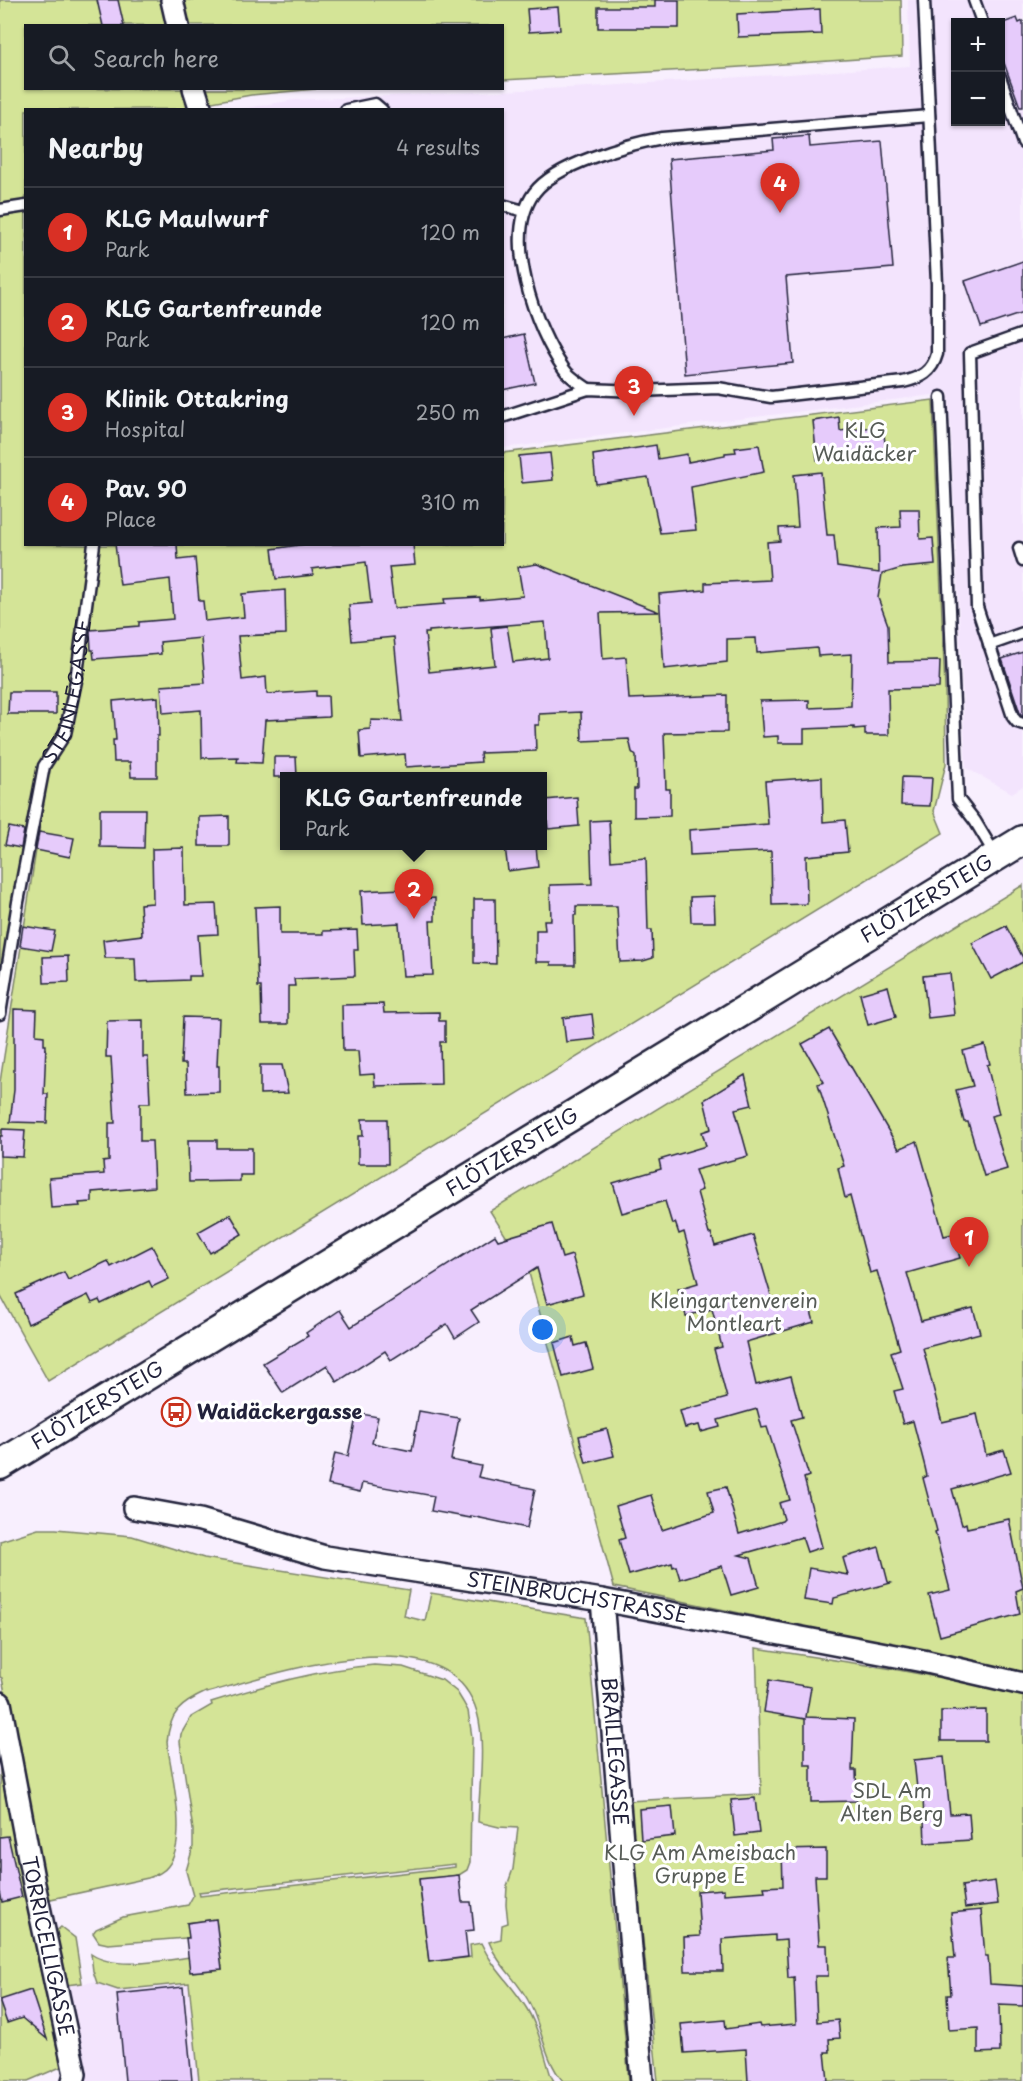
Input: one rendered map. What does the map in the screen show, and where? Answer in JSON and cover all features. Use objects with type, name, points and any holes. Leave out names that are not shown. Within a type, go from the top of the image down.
[{"type":"main road","name":"FLÖTZERSTEIG","points":[[0,1466],[1023,840]]},
{"type":"street","points":[[172,0],[178,24]]},
{"type":"street","name":"STEINBRUCHSTRASSE","points":[[134,1508],[200,1520],[325,1557],[602,1599],[923,1661],[1023,1684]]},
{"type":"street","name":"BRAILLEGASSE","points":[[602,1599],[642,2081]]},
{"type":"street","name":"TORRICELLIGASSE","points":[[0,1703],[36,1893],[75,2074],[73,2081]]},
{"type":"lane","points":[[504,416],[588,389],[637,391],[718,388],[771,397],[903,382],[916,379],[926,373],[934,365],[937,354],[937,284],[924,0]]},
{"type":"lane","points":[[974,0],[981,18]]},
{"type":"lane","points":[[1005,91],[1023,142]]},
{"type":"lane","points":[[356,108],[375,104],[380,108]]},
{"type":"lane","points":[[588,389],[565,370],[539,325],[526,281],[520,237],[524,211],[535,191],[550,178],[578,164],[638,142],[929,116]]},
{"type":"lane","points":[[0,210],[24,206]]},
{"type":"lane","points":[[504,206],[524,211]]},
{"type":"lane","points":[[1023,334],[970,353],[976,607],[1013,717],[1017,722],[1023,724]]},
{"type":"lane","points":[[941,397],[958,799],[975,821],[996,856]]},
{"type":"lane","name":"STEINLEGASSE","points":[[0,1014],[18,902],[44,766],[64,734],[76,681],[94,546]]},
{"type":"lane","points":[[1019,548],[1023,561]]},
{"type":"lane","points":[[989,645],[1023,633]]},
{"type":"shaded area","points":[[908,0],[1023,0],[1023,786],[1012,793],[966,768],[949,393],[504,448],[504,108],[246,108],[294,100],[589,87],[910,66]]},
{"type":"shaded area","points":[[94,1982],[118,1990],[189,1983],[199,2081],[87,2081],[85,2061],[66,1985]]},
{"type":"green space","points":[[0,0],[160,0],[167,24],[24,24],[24,90],[182,90],[187,108],[24,108],[24,546],[91,546],[65,713],[35,784],[0,1000]]},
{"type":"green space","points":[[180,0],[901,0],[902,56],[504,80],[504,24],[187,24]]},
{"type":"green space","points":[[203,90],[305,90],[251,95],[207,103]]},
{"type":"green space","name":"KLG Waidäcker","points":[[933,400],[946,764],[934,811],[943,833],[48,1381],[0,1295],[0,1082],[48,773],[68,732],[98,546],[504,546],[504,453]]},
{"type":"green space","name":"Kleingartenverein Montleart","points":[[1023,885],[1023,1672],[614,1587],[529,1273],[490,1211]]},
{"type":"green space","points":[[38,1529],[132,1536],[204,1558],[409,1590],[404,1616],[425,1621],[431,1593],[586,1618],[629,2081],[563,2081],[552,2064],[530,2004],[493,1951],[489,1942],[501,1939],[502,1925],[508,1923],[507,1886],[513,1869],[518,1828],[499,1827],[478,1822],[482,1752],[477,1712],[460,1682],[432,1665],[396,1657],[356,1658],[273,1674],[206,1692],[189,1701],[178,1710],[168,1732],[167,1742],[175,1788],[178,1824],[174,1855],[168,1866],[162,1872],[148,1878],[46,1900],[0,1677],[0,1541]]},
{"type":"green space","name":"SDL Am Alten Berg","points":[[756,1648],[893,1669],[1023,1693],[1023,2081],[658,2081],[628,1801],[761,1794]]},
{"type":"green space","points":[[374,1665],[403,1667],[442,1680],[457,1692],[468,1711],[472,1737],[470,1862],[467,1870],[459,1875],[419,1880],[429,1962],[471,1957],[470,1945],[481,1943],[531,2017],[554,2081],[199,2081],[189,1983],[118,1990],[97,1983],[91,1954],[101,1959],[126,1963],[191,1957],[193,1972],[222,1969],[216,1919],[188,1923],[189,1938],[108,1944],[99,1942],[93,1933],[96,1929],[123,1917],[188,1905],[193,1896],[186,1871],[193,1847],[193,1830],[180,1742],[181,1734],[191,1717],[212,1705],[211,1702],[291,1679]],"holes":[[[455,1864],[455,1867],[200,1896],[199,1892]]]},
{"type":"green space","points":[[0,1749],[39,1965],[63,2066],[28,2081],[0,2081]]},
{"type":"green space","points":[[61,1927],[75,1938],[82,1983],[66,1985],[55,1932]]},
{"type":"building","points":[[97,0],[118,0],[124,24],[103,24]]},
{"type":"building","points":[[655,0],[679,0],[679,28],[598,28],[598,7],[655,7]]},
{"type":"building","points":[[558,7],[560,30],[529,32],[527,9]]},
{"type":"building","points":[[820,9],[821,34],[738,37],[737,14]]},
{"type":"building","points":[[1017,18],[1019,23],[1023,21],[1023,107],[1020,107],[1005,66],[1005,22]]},
{"type":"building","points":[[809,136],[810,147],[882,141],[893,268],[786,277],[793,363],[685,374],[669,159],[774,150],[773,139]]},
{"type":"building","points":[[1023,261],[1023,313],[981,327],[965,281]]},
{"type":"building","points":[[524,334],[535,383],[504,390],[504,339]]},
{"type":"building","points":[[839,417],[840,431],[883,426],[886,451],[817,460],[813,421]]},
{"type":"building","points":[[656,445],[658,459],[687,454],[688,462],[736,452],[735,448],[759,445],[764,472],[691,487],[696,530],[660,533],[648,477],[596,484],[593,455]]},
{"type":"building","points":[[550,453],[553,480],[522,483],[519,456]]},
{"type":"building","points":[[821,472],[827,535],[834,535],[837,567],[879,573],[878,528],[901,527],[900,509],[919,509],[920,539],[933,538],[935,565],[902,568],[882,574],[878,598],[888,625],[889,662],[940,661],[939,688],[888,689],[889,735],[865,735],[865,728],[854,729],[854,727],[804,729],[804,743],[778,743],[778,736],[763,737],[760,701],[809,700],[809,708],[851,706],[852,654],[818,656],[817,648],[757,653],[756,638],[727,639],[727,662],[664,669],[659,594],[705,590],[705,583],[770,580],[767,542],[780,541],[779,528],[798,527],[794,475]]},
{"type":"building","points":[[115,546],[177,546],[178,560],[195,558],[199,601],[203,601],[205,621],[244,617],[242,594],[285,590],[286,634],[238,636],[242,680],[266,677],[267,694],[316,691],[316,696],[328,696],[329,717],[265,720],[262,763],[237,762],[238,757],[202,758],[201,710],[163,713],[161,686],[205,683],[201,638],[160,642],[161,654],[94,659],[90,630],[139,626],[139,622],[173,619],[170,579],[120,585]]},
{"type":"building","points":[[292,546],[413,546],[415,565],[389,567],[394,608],[445,604],[444,599],[480,597],[480,600],[523,596],[518,567],[537,564],[659,612],[600,613],[603,659],[626,657],[629,699],[727,695],[727,732],[664,733],[666,789],[670,789],[670,816],[634,817],[634,789],[637,789],[636,756],[632,752],[629,739],[582,741],[581,712],[539,714],[539,725],[535,725],[536,751],[480,753],[481,762],[406,767],[405,754],[361,758],[359,730],[370,729],[371,720],[402,721],[394,637],[352,641],[349,605],[371,603],[366,562],[312,569],[313,575],[276,579],[272,549]],"holes":[[[545,622],[548,658],[513,662],[507,626],[491,628],[495,665],[429,672],[425,633]]]},
{"type":"building","points":[[1023,652],[1023,716],[1002,659]]},
{"type":"building","points":[[9,692],[56,692],[56,714],[8,714]]},
{"type":"building","points":[[158,697],[157,777],[131,777],[130,762],[114,762],[113,740],[116,740],[113,701]]},
{"type":"building","points":[[274,757],[296,757],[297,772],[280,772],[280,777],[274,777]]},
{"type":"building","points":[[822,777],[823,822],[845,820],[848,852],[806,856],[807,904],[772,905],[771,851],[690,855],[689,830],[768,824],[765,781]]},
{"type":"building","points":[[902,777],[932,778],[930,806],[901,805]]},
{"type":"building","points":[[577,797],[579,826],[548,829],[547,800]]},
{"type":"building","points":[[100,809],[145,809],[144,848],[100,847]]},
{"type":"building","points":[[229,816],[229,846],[199,846],[199,817]]},
{"type":"building","points":[[609,820],[611,861],[646,858],[648,930],[652,930],[653,958],[620,962],[617,906],[576,906],[576,915],[574,915],[575,965],[551,965],[551,962],[536,962],[536,930],[545,930],[544,920],[551,920],[550,885],[592,884],[590,821]]},
{"type":"building","points":[[9,827],[24,830],[21,848],[5,845]]},
{"type":"building","points":[[39,832],[74,838],[70,857],[36,850]]},
{"type":"building","points":[[184,848],[185,905],[216,904],[218,934],[198,935],[201,976],[189,976],[189,980],[136,982],[135,958],[105,958],[103,940],[142,935],[140,904],[153,903],[152,849]]},
{"type":"building","points":[[505,850],[536,850],[538,867],[508,871]]},
{"type":"building","points":[[403,889],[404,900],[435,898],[435,921],[430,921],[433,975],[403,976],[399,923],[363,925],[361,891]]},
{"type":"building","points":[[714,896],[715,922],[691,922],[690,897]]},
{"type":"building","points":[[474,899],[495,899],[496,964],[474,963]]},
{"type":"building","points":[[280,906],[280,934],[323,934],[323,931],[357,930],[358,950],[354,950],[355,976],[294,979],[295,986],[288,986],[288,1024],[262,1024],[255,907]]},
{"type":"building","points":[[23,926],[55,931],[51,951],[20,946]]},
{"type":"building","points":[[1006,926],[1023,962],[991,979],[972,943]]},
{"type":"building","points":[[68,956],[69,982],[44,983],[43,957]]},
{"type":"building","points":[[950,973],[954,1015],[928,1018],[923,976]]},
{"type":"building","points":[[888,986],[896,1017],[868,1025],[860,994]]},
{"type":"building","points":[[383,1004],[384,1013],[439,1012],[439,1021],[445,1021],[445,1042],[440,1042],[441,1084],[375,1086],[374,1074],[360,1075],[358,1051],[343,1051],[342,1005]]},
{"type":"building","points":[[14,1009],[37,1010],[36,1035],[44,1036],[44,1045],[46,1045],[44,1094],[48,1094],[47,1123],[10,1122],[14,1090]]},
{"type":"building","points":[[592,1014],[595,1039],[566,1042],[563,1018]]},
{"type":"building","points":[[183,1017],[219,1018],[217,1066],[219,1066],[219,1092],[187,1093],[186,1064],[181,1064]]},
{"type":"building","points":[[143,1020],[143,1057],[148,1057],[150,1103],[140,1103],[140,1141],[152,1141],[154,1187],[92,1192],[92,1202],[79,1203],[80,1206],[51,1208],[49,1178],[104,1174],[103,1162],[109,1161],[109,1123],[115,1123],[111,1057],[106,1057],[107,1021]]},
{"type":"building","points":[[829,1029],[899,1149],[917,1141],[944,1236],[953,1234],[960,1258],[907,1273],[921,1321],[973,1308],[980,1333],[923,1348],[942,1422],[977,1414],[986,1455],[1004,1450],[1011,1472],[952,1489],[962,1525],[966,1523],[967,1528],[1009,1519],[1023,1588],[1016,1591],[1020,1614],[940,1636],[929,1595],[950,1590],[923,1478],[927,1476],[913,1421],[903,1424],[894,1391],[903,1389],[891,1352],[900,1349],[877,1271],[870,1273],[850,1196],[845,1198],[838,1168],[844,1166],[818,1084],[824,1082],[802,1044]]},
{"type":"building","points":[[985,1045],[990,1064],[987,1065],[999,1114],[991,1116],[1007,1169],[984,1176],[968,1122],[964,1122],[956,1090],[973,1086],[963,1051]]},
{"type":"building","points":[[260,1065],[282,1065],[288,1093],[260,1094]]},
{"type":"building","points":[[745,1075],[752,1105],[735,1109],[748,1156],[695,1170],[702,1190],[697,1192],[709,1234],[711,1233],[715,1246],[753,1235],[775,1309],[808,1300],[814,1322],[746,1342],[756,1385],[791,1376],[802,1417],[791,1420],[809,1476],[804,1478],[822,1547],[807,1552],[802,1537],[739,1555],[751,1558],[759,1587],[731,1595],[722,1566],[680,1579],[676,1566],[673,1567],[672,1563],[629,1575],[619,1540],[625,1538],[616,1506],[651,1495],[662,1530],[714,1513],[708,1491],[726,1487],[739,1534],[782,1521],[784,1519],[779,1503],[790,1500],[767,1427],[762,1428],[757,1409],[718,1420],[720,1427],[701,1432],[699,1425],[685,1428],[680,1411],[727,1398],[714,1349],[722,1347],[712,1309],[686,1316],[678,1289],[698,1283],[684,1232],[679,1234],[675,1222],[672,1224],[665,1201],[622,1213],[613,1183],[661,1169],[659,1160],[706,1146],[702,1132],[711,1129],[704,1100]]},
{"type":"building","points":[[362,1119],[387,1119],[388,1164],[358,1164],[358,1136],[363,1136]]},
{"type":"building","points":[[2,1129],[25,1130],[23,1157],[0,1156]]},
{"type":"building","points":[[188,1140],[217,1140],[217,1148],[252,1148],[252,1175],[240,1175],[240,1181],[189,1182]]},
{"type":"building","points":[[230,1214],[242,1234],[210,1253],[198,1232]]},
{"type":"building","points":[[552,1224],[562,1258],[572,1255],[583,1294],[547,1304],[537,1268],[471,1310],[479,1322],[455,1338],[447,1324],[391,1360],[385,1351],[337,1382],[327,1365],[283,1393],[263,1363],[308,1336],[306,1333],[340,1310],[351,1327],[495,1235],[498,1240]]},
{"type":"building","points":[[152,1246],[169,1279],[152,1287],[149,1281],[101,1304],[99,1300],[92,1303],[88,1295],[28,1324],[16,1294],[64,1272],[68,1280],[108,1261],[111,1267]]},
{"type":"building","points":[[573,1337],[575,1346],[586,1343],[593,1369],[563,1377],[554,1343]]},
{"type":"building","points":[[419,1411],[459,1418],[451,1460],[481,1466],[478,1477],[535,1489],[527,1528],[471,1516],[471,1518],[431,1511],[434,1496],[362,1483],[360,1492],[328,1485],[335,1453],[348,1456],[357,1413],[378,1417],[372,1443],[412,1451]]},
{"type":"building","points":[[607,1429],[614,1456],[586,1463],[579,1436]]},
{"type":"building","points":[[879,1547],[888,1582],[891,1583],[834,1598],[833,1604],[804,1600],[809,1568],[848,1575],[843,1558]]},
{"type":"building","points":[[769,1680],[811,1687],[806,1717],[854,1719],[852,1770],[856,1770],[857,1801],[811,1802],[811,1765],[805,1765],[805,1719],[764,1712]]},
{"type":"building","points":[[986,1710],[986,1741],[941,1741],[941,1711]]},
{"type":"building","points":[[944,1757],[950,1814],[969,1813],[971,1840],[925,1843],[923,1797],[918,1798],[914,1760]]},
{"type":"building","points":[[755,1798],[759,1833],[735,1836],[731,1800]]},
{"type":"building","points":[[672,1806],[675,1836],[641,1840],[639,1809]]},
{"type":"building","points":[[8,1836],[22,1897],[2,1902],[0,1837]]},
{"type":"building","points":[[826,1849],[826,1876],[815,1876],[819,1945],[827,1945],[828,1976],[815,1976],[817,2022],[838,2020],[840,2038],[829,2039],[830,2052],[825,2052],[828,2081],[748,2081],[746,2049],[684,2053],[681,2024],[725,2020],[726,2029],[759,2024],[760,2027],[796,2024],[794,1977],[788,1978],[786,1940],[775,1941],[775,1935],[722,1939],[723,1971],[685,1971],[684,1937],[700,1936],[697,1891],[724,1889],[724,1894],[765,1891],[764,1887],[783,1886],[782,1850]]},
{"type":"building","points":[[459,1875],[462,1902],[471,1902],[474,1930],[465,1931],[468,1957],[429,1962],[419,1879]]},
{"type":"building","points":[[995,1881],[998,1904],[965,1908],[962,1886]]},
{"type":"building","points":[[981,1910],[990,1984],[1023,1986],[1023,2006],[999,2005],[1000,2052],[978,2053],[978,2028],[949,2030],[947,1995],[951,1995],[948,1958],[955,1958],[951,1913]]},
{"type":"building","points":[[216,1919],[222,1969],[190,1972],[186,1938],[189,1938],[187,1923]]},
{"type":"building","points":[[183,1987],[192,2081],[125,2081],[117,1994]]},
{"type":"building","points":[[31,1990],[47,2039],[22,2018],[7,2023],[0,2003],[0,2000]]},
{"type":"place","name":"Pav. 90","points":[[780,213]]},
{"type":"place","name":"Klinik Ottakring","points":[[634,416]]},
{"type":"place","name":"KLG Gartenfreunde","points":[[414,919]]},
{"type":"place","name":"KLG Maulwurf","points":[[969,1267]]},
{"type":"place","name":"Waidäckergasse","points":[[176,1412]]},
{"type":"park label","name":"KLG Am Ameisbach Gruppe E","points":[[700,1864]]}]
